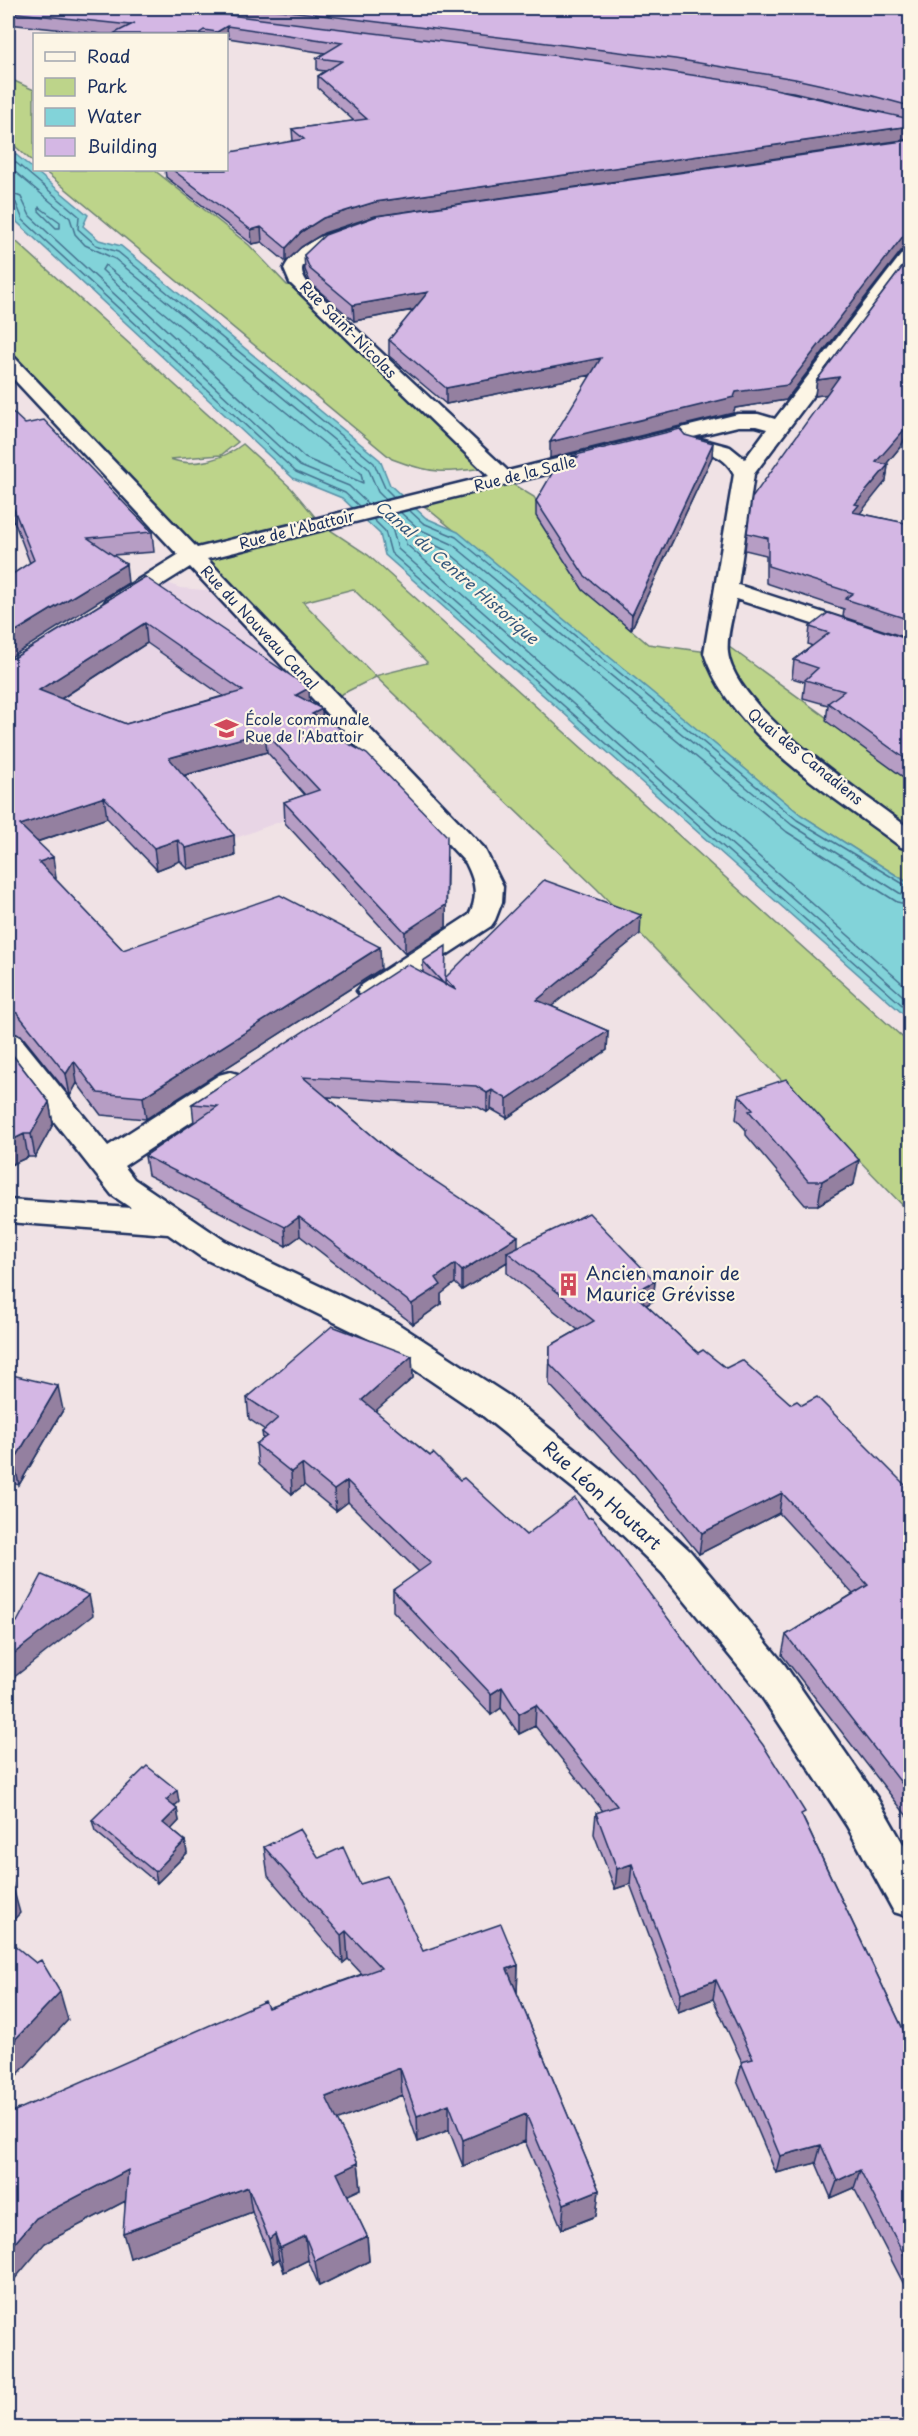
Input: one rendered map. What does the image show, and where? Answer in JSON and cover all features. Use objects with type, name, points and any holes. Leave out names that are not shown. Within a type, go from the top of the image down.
[{"type":"street","name":"Rue Saint-Nicolas","points":[[357,228],[320,244],[296,263],[294,274],[301,287],[504,479]]},
{"type":"street","name":"Rue de la Salle","points":[[613,452],[778,432],[910,255]]},
{"type":"street","name":"Rue du Nouveau Canal","points":[[8,362],[474,854],[486,873],[490,892],[489,905],[481,920],[352,1004]]},
{"type":"street","name":"Rue de la Salle","points":[[437,495],[774,411],[804,397]]},
{"type":"street","name":"Rue de la Salle","points":[[738,420],[769,422],[777,426],[778,432]]},
{"type":"street","points":[[744,474],[778,432]]},
{"type":"street","name":"Rue de la Salle","points":[[692,443],[729,453],[740,463],[744,474]]},
{"type":"street","name":"Quai des Canadiens","points":[[744,474],[728,589],[716,653],[717,664],[744,707],[781,741],[910,841]]},
{"type":"street","name":"Rue de l'Abattoir","points":[[99,614],[192,556],[437,495]]},
{"type":"street","points":[[728,589],[910,649]]},
{"type":"street","name":"Rue Léon Houtart","points":[[8,1043],[123,1187],[213,1249],[383,1331],[496,1406],[592,1483],[676,1562],[770,1676],[862,1812],[910,1897]]},
{"type":"street","points":[[104,1164],[254,1067]]},
{"type":"street","name":"Rue Léon Houtart","points":[[8,1210],[174,1223]]},
{"type":"shaded area","name":"École communale Rue de l'Abattoir","points":[[156,578],[180,588],[217,591],[401,777],[195,853],[8,671]]},
{"type":"green space","points":[[8,78],[33,90],[33,162],[8,140]]},
{"type":"green space","points":[[44,171],[155,171],[249,245],[287,285],[301,287],[490,467],[441,471],[419,468],[392,459]]},
{"type":"green space","points":[[8,234],[238,442],[221,455],[170,459],[179,462],[199,462],[218,458],[243,444],[291,488],[321,524],[368,555],[910,1044],[910,1213],[597,889],[376,677],[328,701],[8,362]],"holes":[[[353,589],[427,662],[375,676],[303,602]]]},
{"type":"green space","points":[[504,479],[534,497],[588,593],[648,644],[715,653],[718,639],[910,778],[910,884],[801,815],[417,500]]},
{"type":"water","name":"Canal du Centre Historique","points":[[8,148],[88,215],[83,226],[99,240],[121,246],[380,460],[390,485],[426,518],[458,532],[801,815],[910,884],[910,1020],[385,555],[380,534],[342,498],[293,478],[17,222],[15,211],[8,204]]},
{"type":"building","points":[[8,8],[173,8],[600,61],[757,85],[910,119],[910,126],[375,202],[323,218],[301,232],[286,248],[261,227],[251,230],[174,171],[228,171],[228,153],[304,139],[292,129],[367,119],[318,76],[342,61],[317,58],[342,43],[227,26],[217,32],[204,30],[200,33],[115,33],[135,23],[130,25],[8,12]]},
{"type":"building","points":[[265,8],[910,8],[910,106],[795,79],[675,59]]},
{"type":"building","points":[[910,140],[910,234],[904,235],[788,385],[736,392],[734,397],[550,442],[601,358],[446,388],[389,340],[428,292],[353,305],[310,269],[304,255],[325,235],[377,216]]},
{"type":"building","points":[[910,257],[910,416],[904,430],[876,462],[888,465],[855,504],[859,505],[853,512],[910,524],[910,620],[845,599],[853,593],[768,566],[768,538],[747,533],[752,498],[839,377],[817,380]]},
{"type":"building","points":[[8,408],[25,424],[44,420],[152,532],[88,538],[126,564],[8,636],[8,577],[34,560],[11,502],[8,503]]},
{"type":"building","points":[[680,429],[685,435],[713,443],[632,615],[584,575],[536,501],[554,470],[578,457],[572,456]]},
{"type":"building","points":[[145,577],[309,688],[296,695],[322,709],[312,714],[343,730],[333,735],[367,754],[447,836],[446,905],[405,932],[284,802],[319,790],[265,732],[169,758],[234,835],[186,848],[178,840],[154,848],[104,797],[20,825],[53,857],[39,862],[123,950],[280,895],[380,947],[143,1097],[98,1093],[74,1061],[66,1074],[17,1013],[8,1011],[8,659],[14,658]],"holes":[[[145,623],[243,691],[126,724],[39,690]]]},
{"type":"building","points":[[828,613],[910,640],[910,762],[828,703],[844,691],[805,680],[818,668],[794,660],[829,633],[810,627]]},
{"type":"building","points":[[544,880],[641,915],[537,1000],[608,1031],[507,1099],[492,1090],[487,1093],[476,1086],[303,1077],[394,1154],[518,1236],[462,1271],[455,1264],[436,1278],[441,1285],[412,1304],[299,1217],[285,1227],[145,1156],[218,1106],[192,1104],[407,964],[456,990],[445,978]]},
{"type":"building","points":[[446,946],[445,985],[423,961]]},
{"type":"building","points":[[8,1049],[49,1102],[31,1134],[24,1134],[8,1142]]},
{"type":"building","points":[[786,1079],[859,1160],[822,1181],[808,1181],[749,1111],[753,1110],[739,1095]]},
{"type":"building","points":[[589,1213],[655,1281],[633,1293],[698,1353],[703,1350],[726,1368],[742,1360],[791,1404],[797,1401],[802,1405],[817,1397],[910,1490],[910,1794],[786,1635],[868,1585],[782,1493],[702,1533],[636,1453],[550,1364],[550,1346],[594,1321],[507,1252]]},
{"type":"building","points":[[332,1326],[412,1356],[362,1400],[430,1456],[433,1453],[460,1480],[464,1478],[526,1535],[575,1498],[588,1518],[592,1517],[763,1745],[805,1812],[801,1814],[910,2044],[910,2266],[860,2170],[837,2181],[821,2145],[780,2156],[741,2062],[753,2059],[716,1980],[681,1993],[632,1864],[617,1869],[596,1813],[617,1806],[536,1705],[519,1714],[502,1687],[491,1694],[393,1590],[431,1563],[347,1481],[334,1490],[302,1464],[291,1472],[256,1444],[267,1436],[262,1432],[278,1418],[247,1398]]},
{"type":"building","points":[[8,1374],[58,1386],[14,1461],[8,1459]]},
{"type":"building","points":[[42,1575],[89,1595],[8,1658],[8,1620],[17,1622]]},
{"type":"building","points":[[147,1766],[177,1790],[166,1800],[177,1809],[163,1823],[185,1841],[155,1872],[92,1820]]},
{"type":"building","points":[[300,1829],[319,1858],[343,1847],[360,1884],[387,1876],[423,1951],[501,1924],[518,1965],[507,1969],[599,2190],[564,2204],[526,2114],[463,2140],[449,2104],[417,2116],[400,2068],[326,2097],[358,2163],[337,2173],[367,2236],[315,2261],[305,2236],[280,2248],[275,2234],[269,2239],[248,2187],[123,2233],[128,2170],[36,2218],[8,2251],[8,2114],[265,2001],[268,2008],[381,1968],[346,1931],[341,1935],[264,1847]]},
{"type":"building","points":[[8,1940],[36,1963],[41,1960],[60,1992],[8,2047]]},
{"type":"place","name":"École communale Rue de l'Abattoir","points":[[227,729]]},
{"type":"place","name":"Ancien manoir de Maurice Grévisse","points":[[568,1284]]}]
